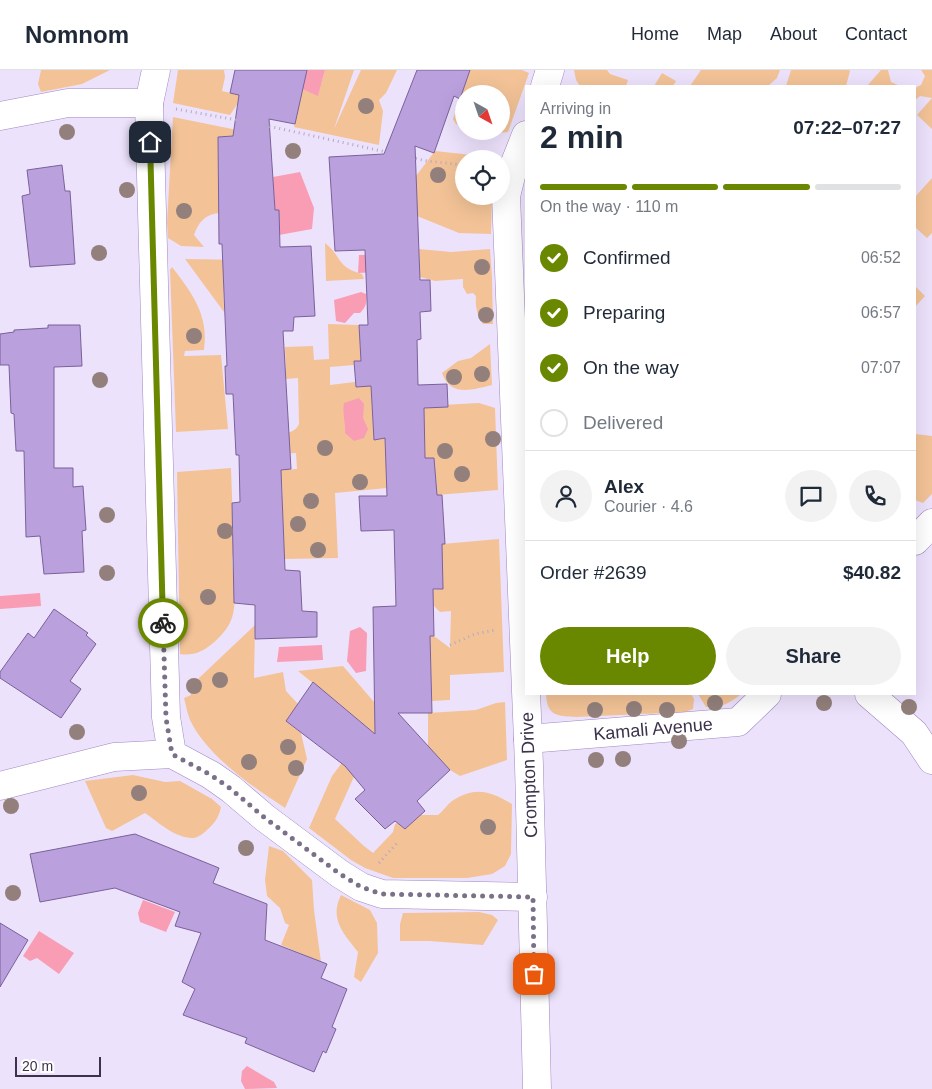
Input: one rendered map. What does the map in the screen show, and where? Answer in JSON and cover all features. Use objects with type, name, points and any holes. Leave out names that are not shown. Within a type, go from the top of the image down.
[{"type":"street","points":[[156,70],[149,104],[166,718],[172,754]]},
{"type":"street","points":[[545,85],[550,70]]},
{"type":"street","points":[[0,116],[68,102],[149,104]]},
{"type":"street","name":"Crompton Drive","points":[[525,138],[513,168],[506,196],[525,665]]},
{"type":"street","points":[[916,540],[932,523]]},
{"type":"street","name":"Crompton Drive","points":[[526,695],[537,1089]]},
{"type":"street","name":"Kamali Avenue","points":[[528,739],[738,722],[766,695]]},
{"type":"street","points":[[870,695],[914,733],[932,760]]},
{"type":"street","points":[[0,786],[114,757],[172,754],[211,775],[297,842],[361,887],[382,894],[533,897]]},
{"type":"path","points":[[149,104],[259,124],[427,161],[455,164]]},
{"type":"path","points":[[450,645],[475,634]]},
{"type":"path","points":[[383,858],[397,843]]},
{"type":"shaded area","points":[[41,70],[110,70],[82,84],[41,92],[38,84]]},
{"type":"shaded area","points":[[178,70],[224,70],[225,77],[222,91],[239,95],[238,103],[230,115],[173,103]]},
{"type":"shaded area","points":[[307,70],[325,70],[318,96],[302,89]]},
{"type":"shaded area","points":[[325,70],[354,70],[334,129],[361,70],[397,70],[386,93],[379,100],[383,111],[379,145],[294,127],[302,89],[318,95]]},
{"type":"shaded area","points":[[470,70],[522,70],[529,73],[510,126],[510,85],[465,85]]},
{"type":"shaded area","points":[[574,70],[607,70],[610,74],[628,80],[626,85],[579,85]]},
{"type":"shaded area","points":[[701,70],[780,70],[777,78],[769,85],[691,85]]},
{"type":"shaded area","points":[[791,70],[850,71],[846,85],[786,85]]},
{"type":"shaded area","points":[[881,70],[888,70],[891,82],[898,85],[868,85]]},
{"type":"shaded area","points":[[921,70],[932,70],[932,98],[920,96],[916,99],[916,88],[921,85],[925,76]]},
{"type":"shaded area","points":[[662,73],[676,81],[674,85],[655,85]]},
{"type":"shaded area","points":[[932,98],[932,129],[917,115]]},
{"type":"shaded area","points":[[173,117],[247,132],[247,136],[218,137],[219,213],[206,217],[194,235],[204,247],[181,246],[168,238],[167,223]]},
{"type":"shaded area","points":[[435,151],[455,153],[455,205],[492,205],[491,234],[459,233],[417,216],[416,176]]},
{"type":"shaded area","points":[[300,172],[314,208],[312,229],[279,235],[273,177]]},
{"type":"shaded area","points":[[932,178],[932,233],[927,238],[916,228],[916,196]]},
{"type":"shaded area","points":[[325,243],[343,265],[362,274],[364,279],[326,281]]},
{"type":"shaded area","points":[[419,249],[451,252],[490,249],[493,324],[483,324],[477,310],[476,296],[473,293],[467,294],[463,287],[463,279],[435,281],[420,277]]},
{"type":"shaded area","points":[[397,254],[398,271],[358,273],[359,255]]},
{"type":"shaded area","points":[[185,259],[248,260],[223,277],[224,312]]},
{"type":"shaded area","points":[[172,267],[192,295],[204,326],[204,350],[185,351],[184,356],[221,355],[228,429],[176,432],[170,270]]},
{"type":"shaded area","points":[[916,287],[925,296],[916,306]]},
{"type":"shaded area","points":[[361,292],[366,294],[366,305],[362,311],[354,313],[345,323],[336,321],[334,300]]},
{"type":"shaded area","points":[[328,324],[359,325],[361,361],[354,361],[354,365],[330,367],[330,385],[355,382],[356,387],[387,384],[371,393],[374,439],[385,438],[387,488],[335,493],[338,558],[284,559],[282,477],[273,477],[273,470],[297,469],[296,453],[272,454],[272,434],[291,432],[299,424],[298,378],[286,379],[285,347],[313,346],[314,360],[329,359]]},
{"type":"shaded area","points":[[490,344],[492,385],[470,390],[456,389],[450,386],[442,373],[458,361],[471,358]]},
{"type":"shaded area","points":[[359,398],[364,404],[363,418],[368,429],[364,438],[354,441],[345,433],[344,403]]},
{"type":"shaded area","points":[[479,403],[495,408],[498,490],[437,495],[434,458],[425,458],[424,406]]},
{"type":"shaded area","points":[[916,434],[932,436],[932,494],[923,503],[916,500]]},
{"type":"shaded area","points":[[231,468],[234,604],[231,620],[221,636],[205,649],[197,653],[180,654],[177,472]]},
{"type":"shaded area","points":[[499,539],[504,672],[450,675],[450,700],[432,701],[430,636],[434,636],[450,648],[451,611],[440,612],[434,606],[432,590],[442,589],[442,544]]},
{"type":"shaded area","points":[[40,593],[41,606],[0,609],[0,596]]},
{"type":"shaded area","points":[[255,625],[254,678],[283,672],[286,691],[298,704],[286,721],[301,733],[307,759],[285,808],[245,780],[219,758],[198,733],[190,720],[184,698],[191,695],[189,689],[199,678]]},
{"type":"shaded area","points":[[360,627],[367,633],[366,671],[356,673],[347,661],[350,631]]},
{"type":"shaded area","points":[[322,645],[323,660],[277,662],[279,647]]},
{"type":"shaded area","points":[[343,666],[387,717],[357,770],[335,819],[373,853],[393,832],[395,824],[397,823],[405,829],[420,815],[438,815],[460,796],[475,792],[489,793],[512,804],[511,854],[505,866],[492,874],[467,878],[393,878],[365,868],[351,860],[309,828],[332,776],[368,728],[298,671]]},
{"type":"shaded area","points":[[546,695],[692,695],[694,699],[693,709],[685,712],[576,717],[554,713],[548,707]]},
{"type":"shaded area","points":[[699,695],[740,695],[725,704],[716,707],[706,707]]},
{"type":"shaded area","points":[[505,702],[507,760],[460,776],[450,770],[428,746],[428,713],[476,710]]},
{"type":"shaded area","points":[[133,775],[165,782],[180,781],[212,799],[221,807],[218,817],[206,831],[194,838],[187,838],[174,833],[145,813],[112,831],[106,828],[85,781]]},
{"type":"shaded area","points":[[269,846],[283,851],[312,880],[321,962],[281,945],[289,925],[285,923],[280,908],[267,896],[265,880]]},
{"type":"shaded area","points":[[341,895],[370,910],[377,923],[378,953],[361,982],[354,977],[358,952],[343,932],[337,919]]},
{"type":"shaded area","points":[[143,900],[175,912],[166,932],[140,922],[138,913]]},
{"type":"shaded area","points":[[479,912],[492,915],[498,920],[483,945],[400,941],[400,924],[403,913]]},
{"type":"shaded area","points":[[39,931],[74,953],[59,974],[37,958],[30,961],[23,956]]},
{"type":"shaded area","points":[[247,1066],[274,1082],[277,1088],[245,1089],[241,1081],[242,1071]]},
{"type":"building","points":[[235,70],[307,70],[295,124],[269,119],[275,210],[279,210],[280,247],[311,246],[315,316],[294,317],[293,331],[283,331],[291,469],[281,470],[285,570],[300,571],[302,611],[317,612],[317,637],[255,639],[255,605],[234,603],[232,503],[240,502],[239,455],[236,455],[233,394],[226,394],[225,366],[227,366],[222,244],[219,244],[218,137],[233,136],[239,95],[230,93]]},
{"type":"building","points":[[417,70],[470,70],[465,85],[455,85],[455,96],[434,153],[415,146],[420,280],[430,280],[431,311],[420,312],[421,339],[417,340],[418,385],[447,384],[448,407],[424,408],[425,458],[434,458],[437,495],[442,495],[445,544],[442,544],[443,589],[433,589],[434,636],[430,636],[432,713],[398,713],[450,770],[417,801],[425,811],[405,829],[395,821],[385,829],[355,799],[365,790],[345,766],[286,721],[313,682],[375,734],[373,607],[396,606],[394,530],[361,531],[359,496],[387,496],[385,438],[374,440],[371,386],[356,387],[354,361],[361,361],[359,325],[368,325],[365,250],[335,251],[329,157],[384,154]]},
{"type":"building","points":[[62,165],[65,191],[70,191],[75,264],[30,267],[22,196],[30,194],[27,170]]},
{"type":"building","points":[[48,325],[80,325],[82,366],[54,367],[54,468],[73,468],[73,487],[83,486],[86,530],[82,531],[84,572],[44,574],[40,536],[26,537],[24,451],[16,451],[14,414],[11,413],[9,365],[0,365],[0,334],[14,332],[14,330],[48,328]]},
{"type":"building","points":[[54,609],[88,633],[86,635],[96,644],[70,681],[81,689],[61,718],[0,678],[0,672],[28,633],[34,638]]},
{"type":"building","points":[[135,834],[219,868],[213,883],[267,904],[265,940],[327,964],[321,978],[347,989],[332,1027],[336,1029],[326,1053],[323,1051],[314,1072],[245,1043],[247,1038],[183,1015],[195,989],[182,982],[201,933],[175,926],[180,912],[115,888],[40,902],[30,854]]},
{"type":"building","points":[[0,923],[28,940],[0,987]]},
{"type":"way so far","points":[[163,623],[166,718],[172,754],[211,775],[231,789],[265,818],[340,874],[361,887],[382,894],[533,897],[534,974]]},
{"type":"route","points":[[150,142],[163,623]]}]
